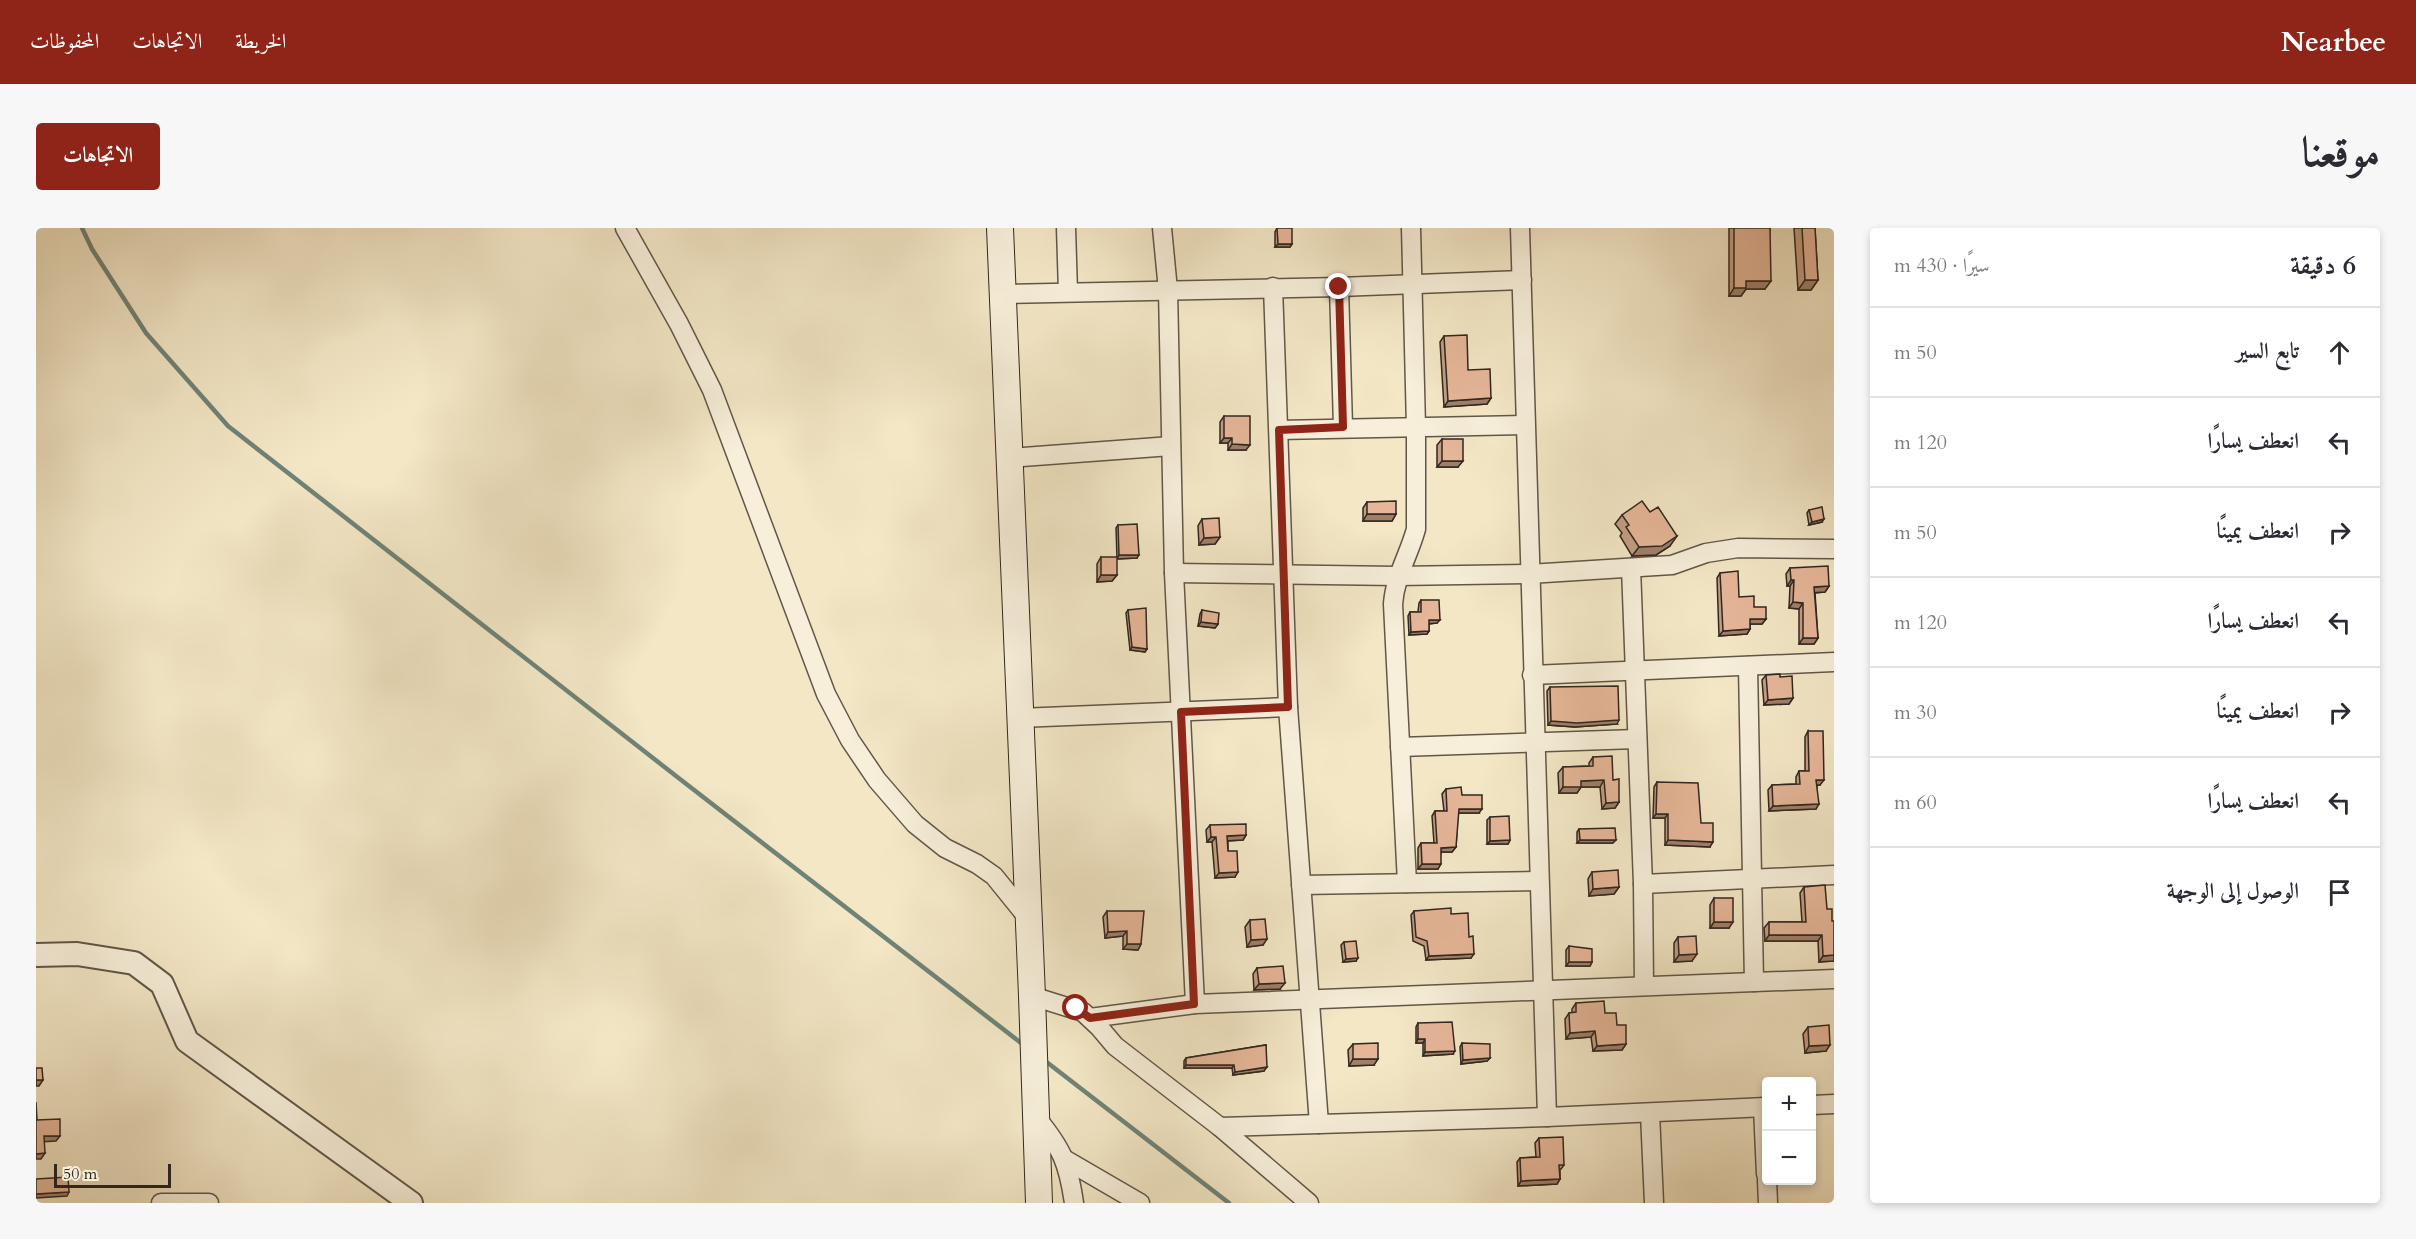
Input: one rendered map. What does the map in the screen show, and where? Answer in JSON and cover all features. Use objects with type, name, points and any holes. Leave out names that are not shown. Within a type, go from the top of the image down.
[{"type":"main road","points":[[1000,228],[1039,1203]]},
{"type":"street","points":[[625,228],[679,324],[712,390],[826,694],[850,740],[877,780],[915,824],[945,848],[977,864],[994,876],[1028,918]]},
{"type":"street","points":[[1066,228],[1068,292]]},
{"type":"street","points":[[1162,228],[1168,290],[1174,573],[1194,1004]]},
{"type":"street","points":[[1407,883],[1393,604],[1397,576],[1416,529],[1411,228]]},
{"type":"street","points":[[1520,228],[1546,1117]]},
{"type":"street","points":[[1003,294],[1339,287],[1522,280]]},
{"type":"street","points":[[1273,287],[1288,707],[1318,1124]]},
{"type":"street","points":[[1339,287],[1343,427]]},
{"type":"street","points":[[1279,430],[1526,425]]},
{"type":"street","points":[[1010,458],[1171,446]]},
{"type":"street","points":[[1174,573],[1285,576],[1529,574],[1672,565],[1706,553],[1738,548],[1834,549]]},
{"type":"street","points":[[1631,568],[1643,884],[1644,986]]},
{"type":"street","points":[[1532,675],[1834,662]]},
{"type":"street","points":[[1748,666],[1754,982]]},
{"type":"street","points":[[1019,718],[1288,707]]},
{"type":"street","points":[[1400,747],[1637,739]]},
{"type":"street","points":[[1643,884],[1834,875]]},
{"type":"street","points":[[1301,885],[1539,881]]},
{"type":"street","points":[[36,955],[77,954],[134,963],[162,984],[187,1041],[411,1203]]},
{"type":"street","points":[[1090,1018],[1194,1004],[1834,978]]},
{"type":"street","points":[[1032,996],[1076,1008],[1090,1018],[1115,1046],[1220,1127],[1309,1203]]},
{"type":"street","points":[[1816,1105],[1834,1104]]},
{"type":"street","points":[[1220,1127],[1546,1117],[1762,1107]]},
{"type":"street","points":[[1650,1113],[1654,1203]]},
{"type":"street","points":[[1036,1117],[1059,1145],[1066,1160],[1074,1203]]},
{"type":"street","points":[[1066,1160],[1140,1203]]},
{"type":"street","points":[[1767,1185],[1768,1203]]},
{"type":"street","points":[[162,1203],[209,1203]]},
{"type":"building","points":[[1277,228],[1292,228],[1292,244],[1278,244]]},
{"type":"building","points":[[1734,228],[1770,228],[1771,281],[1746,281],[1746,288],[1734,288]]},
{"type":"building","points":[[1802,228],[1815,228],[1818,280],[1805,280]]},
{"type":"building","points":[[1467,335],[1468,370],[1490,369],[1491,398],[1448,401],[1444,336]]},
{"type":"building","points":[[1224,416],[1250,416],[1250,445],[1232,444],[1232,438],[1224,438]]},
{"type":"building","points":[[1442,439],[1463,439],[1463,461],[1442,461]]},
{"type":"building","points":[[1396,501],[1396,514],[1367,514],[1367,502]]},
{"type":"building","points":[[1642,501],[1650,512],[1658,507],[1677,536],[1662,546],[1639,547],[1626,527],[1629,525],[1622,515]]},
{"type":"building","points":[[1822,507],[1824,519],[1812,522],[1809,510]]},
{"type":"building","points":[[1219,518],[1220,537],[1204,538],[1202,519]]},
{"type":"building","points":[[1137,524],[1139,555],[1119,555],[1118,525]]},
{"type":"building","points":[[1101,557],[1117,557],[1117,575],[1101,575]]},
{"type":"building","points":[[1828,566],[1829,586],[1814,587],[1818,638],[1803,638],[1803,603],[1793,602],[1794,580],[1791,580],[1790,568]]},
{"type":"building","points":[[1738,571],[1739,597],[1754,596],[1754,607],[1766,607],[1766,619],[1750,619],[1750,629],[1723,631],[1720,573]]},
{"type":"building","points":[[1421,600],[1439,600],[1440,620],[1429,620],[1429,631],[1411,632],[1410,612],[1421,612]]},
{"type":"building","points":[[1146,608],[1147,649],[1132,647],[1128,610]]},
{"type":"building","points":[[1202,610],[1219,613],[1218,624],[1201,622]]},
{"type":"building","points":[[1780,674],[1780,677],[1792,676],[1793,698],[1768,700],[1766,675]]},
{"type":"building","points":[[1618,686],[1619,720],[1577,723],[1551,721],[1550,687]]},
{"type":"building","points":[[1808,731],[1823,731],[1824,780],[1816,780],[1819,804],[1773,806],[1772,785],[1800,784],[1799,771],[1809,771]]},
{"type":"building","points":[[1612,756],[1613,780],[1619,779],[1619,802],[1606,803],[1604,780],[1581,781],[1581,787],[1563,787],[1563,767],[1593,766],[1593,757]]},
{"type":"building","points":[[1657,782],[1698,783],[1701,823],[1713,823],[1713,842],[1668,840],[1668,814],[1656,814]]},
{"type":"building","points":[[1461,787],[1462,795],[1482,795],[1482,809],[1459,809],[1456,847],[1441,848],[1441,864],[1422,864],[1421,843],[1437,843],[1435,811],[1447,811],[1446,789]]},
{"type":"building","points":[[1509,816],[1510,840],[1490,841],[1490,817]]},
{"type":"building","points":[[1246,824],[1246,835],[1227,836],[1228,851],[1237,851],[1238,872],[1219,873],[1216,837],[1211,837],[1210,825]]},
{"type":"building","points":[[1615,828],[1616,840],[1580,840],[1579,829]]},
{"type":"building","points":[[1618,870],[1619,887],[1593,889],[1592,872]]},
{"type":"building","points":[[1825,885],[1827,909],[1832,909],[1832,921],[1834,921],[1834,955],[1823,956],[1822,935],[1769,935],[1769,922],[1806,922],[1804,887]]},
{"type":"building","points":[[1714,898],[1733,898],[1733,922],[1714,922]]},
{"type":"building","points":[[1451,908],[1451,914],[1468,913],[1469,937],[1473,936],[1474,954],[1429,956],[1427,941],[1416,937],[1414,911]]},
{"type":"building","points":[[1107,911],[1144,911],[1141,944],[1127,944],[1127,931],[1108,932]]},
{"type":"building","points":[[1265,919],[1267,939],[1251,940],[1250,920]]},
{"type":"building","points":[[1696,936],[1697,954],[1679,955],[1678,937]]},
{"type":"building","points":[[1356,941],[1358,958],[1346,959],[1344,942]]},
{"type":"building","points":[[1569,946],[1592,949],[1592,962],[1569,962]]},
{"type":"building","points":[[1283,966],[1285,983],[1259,984],[1257,968]]},
{"type":"building","points":[[1604,1001],[1605,1013],[1616,1013],[1617,1025],[1626,1025],[1626,1044],[1597,1046],[1595,1031],[1570,1033],[1569,1013],[1576,1012],[1576,1003]]},
{"type":"building","points":[[1452,1022],[1455,1051],[1425,1052],[1425,1039],[1418,1039],[1418,1023]]},
{"type":"building","points":[[1829,1025],[1830,1045],[1809,1046],[1808,1027]]},
{"type":"building","points":[[1378,1043],[1378,1059],[1353,1059],[1353,1044]]},
{"type":"building","points":[[1462,1043],[1490,1044],[1490,1058],[1463,1060]]},
{"type":"building","points":[[1266,1045],[1267,1067],[1235,1072],[1234,1065],[1186,1065],[1186,1058]]},
{"type":"building","points":[[36,1068],[42,1068],[43,1080],[36,1080]]},
{"type":"building","points":[[36,1102],[37,1120],[60,1119],[60,1136],[44,1136],[45,1153],[36,1154]]},
{"type":"building","points":[[1563,1137],[1564,1165],[1559,1165],[1560,1179],[1521,1181],[1520,1158],[1540,1157],[1539,1138]]},
{"type":"building","points":[[68,1177],[69,1192],[36,1194],[36,1179]]},
{"type":"waterway","points":[[82,228],[92,249],[146,333],[228,426],[1025,1046]]},
{"type":"waterway","points":[[1044,1060],[1229,1203]]},
{"type":"route","points":[[1076,1008],[1090,1018],[1194,1004],[1181,712],[1288,707],[1279,430],[1343,427],[1339,287]]}]
